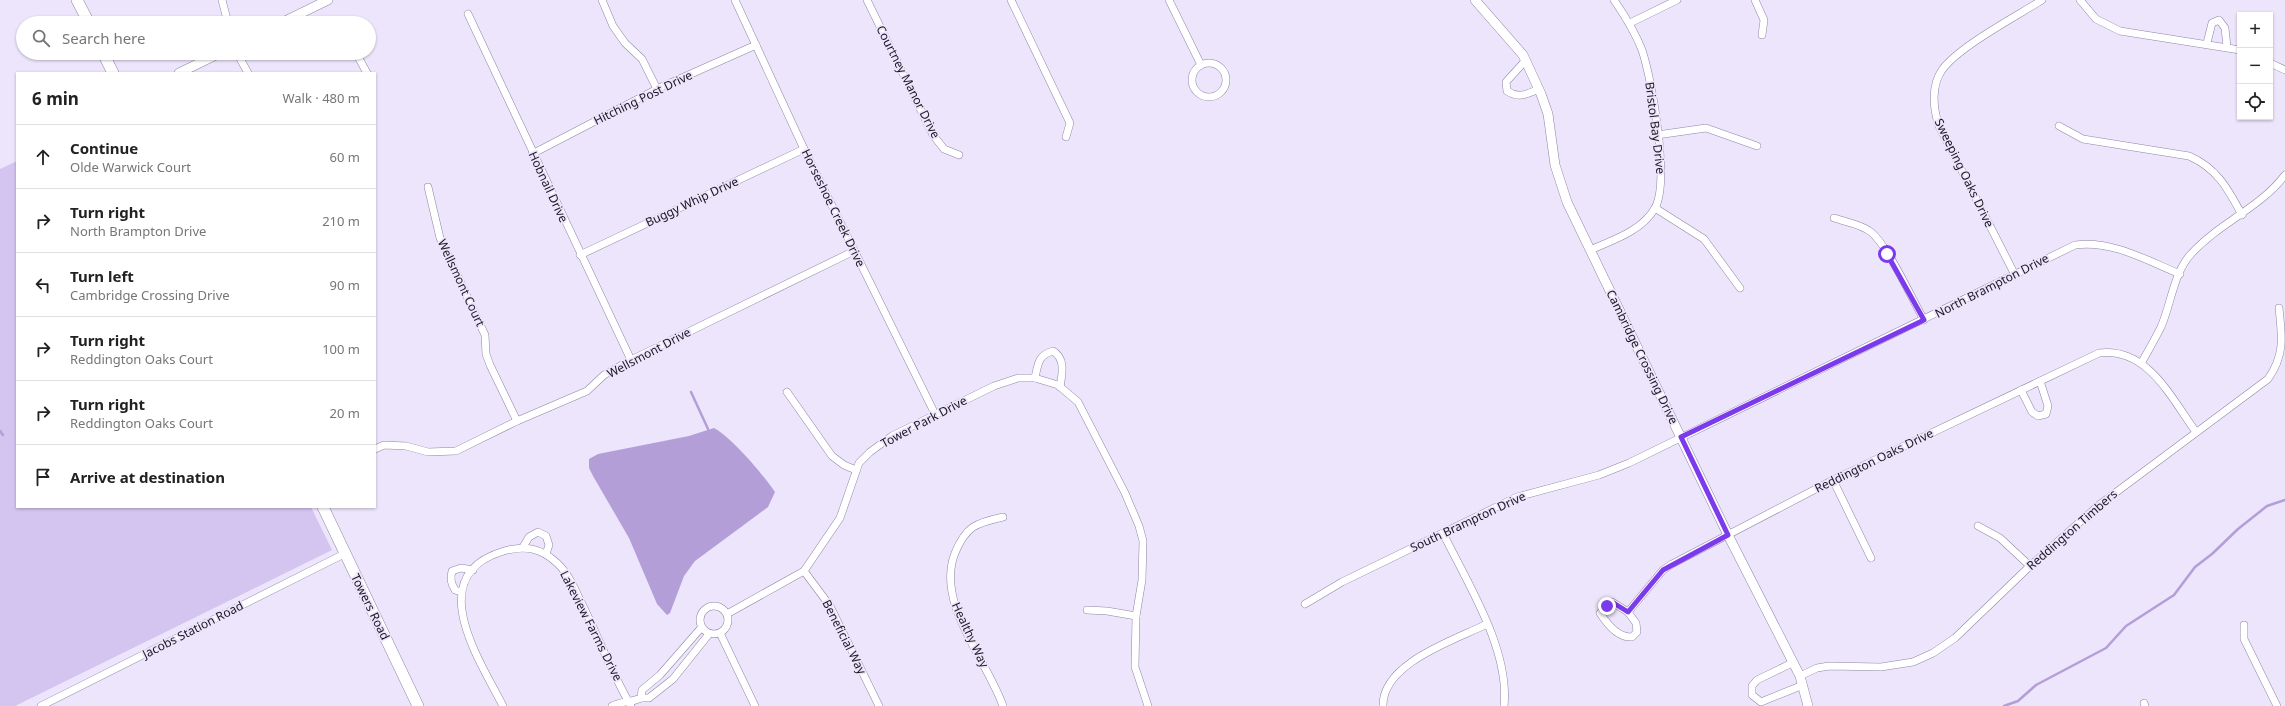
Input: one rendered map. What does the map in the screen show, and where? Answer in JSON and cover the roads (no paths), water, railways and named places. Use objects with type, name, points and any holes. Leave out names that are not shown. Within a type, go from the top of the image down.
[{"type":"main road","points":[[77,0],[85,16]]},
{"type":"main road","points":[[106,60],[112,72]]},
{"type":"main road","name":"Towers Road","points":[[323,508],[344,554],[418,706]]},
{"type":"street","points":[[222,0],[226,16]]},
{"type":"street","points":[[295,16],[328,0]]},
{"type":"street","points":[[602,0],[613,26],[625,43],[642,59],[657,89]]},
{"type":"street","name":"Horseshoe Creek Drive","points":[[735,0],[804,149],[935,414]]},
{"type":"street","name":"Courtney Manor Drive","points":[[867,0],[933,135],[944,149],[959,155]]},
{"type":"street","points":[[1011,0],[1070,123],[1066,137]]},
{"type":"street","points":[[1169,0],[1201,65]]},
{"type":"street","name":"Cambridge Crossing Drive","points":[[1475,0],[1525,61],[1538,88],[1548,114],[1555,166],[1559,182],[1590,250],[1728,535],[1801,681],[1808,706]]},
{"type":"street","name":"Bristol Bay Drive","points":[[1590,250],[1637,227],[1645,221],[1655,208],[1661,193],[1662,174],[1648,72],[1642,50],[1630,23],[1614,0]]},
{"type":"street","points":[[1630,23],[1677,0]]},
{"type":"street","points":[[1755,0],[1764,20],[1762,35]]},
{"type":"street","name":"Sweeping Oaks Drive","points":[[2015,274],[1939,126],[1934,106],[1934,93],[1940,74],[1947,64],[1980,39],[2042,0]]},
{"type":"street","points":[[2080,0],[2096,19],[2120,31],[2237,49]]},
{"type":"street","name":"Hobnail Drive","points":[[468,14],[532,154],[631,360]]},
{"type":"street","points":[[2208,44],[2212,23],[2219,20],[2226,28],[2227,47]]},
{"type":"street","name":"Hitching Post Drive","points":[[532,154],[657,89],[756,45]]},
{"type":"street","points":[[181,72],[206,60]]},
{"type":"street","points":[[241,60],[247,72]]},
{"type":"street","points":[[360,60],[366,72]]},
{"type":"street","points":[[1525,61],[1506,82],[1507,91],[1513,95],[1521,96],[1538,88]]},
{"type":"street","points":[[1211,63],[1216,65],[1224,73],[1225,84],[1219,94],[1209,97],[1198,94],[1195,90],[1192,85],[1193,74],[1201,65],[1211,63]]},
{"type":"street","points":[[2273,64],[2285,70]]},
{"type":"street","points":[[2059,126],[2083,138],[2188,156],[2203,162],[2223,182],[2242,215]]},
{"type":"street","points":[[1657,135],[1706,128],[1758,146]]},
{"type":"street","name":"Buggy Whip Drive","points":[[580,255],[804,149]]},
{"type":"street","points":[[2142,362],[2160,327],[2180,274],[2190,255],[2200,245],[2265,197],[2285,175]]},
{"type":"street","name":"Wellsmont Court","points":[[428,188],[440,238],[485,335],[486,354],[490,365],[517,421]]},
{"type":"street","points":[[1655,208],[1704,239],[1740,288]]},
{"type":"street","points":[[1834,218],[1864,228],[1872,233],[1887,254],[1924,320]]},
{"type":"street","name":"North Brampton Drive","points":[[1681,437],[1924,320],[2067,248],[2091,243],[2118,249],[2180,274]]},
{"type":"street","name":"Wellsmont Drive","points":[[376,449],[384,445],[406,446],[428,452],[456,451],[517,421],[587,391],[604,375],[631,360],[854,251]]},
{"type":"street","name":"Reddington Timbers","points":[[1792,663],[1757,680],[1752,686],[1752,695],[1761,702],[1801,681],[1817,668],[1829,666],[1881,667],[1912,662],[1933,653],[1955,638],[2030,566],[2099,505],[2259,387],[2275,370],[2283,351],[2279,308]]},
{"type":"street","points":[[1035,378],[1038,360],[1042,355],[1054,351],[1058,353],[1063,364],[1060,387]]},
{"type":"street","name":"Reddington Oaks Drive","points":[[1628,612],[1663,570],[1833,480],[2099,353],[2119,353],[2142,362],[2159,380],[2196,432]]},
{"type":"street","name":"Tower Park Drive","points":[[727,614],[804,571],[840,518],[859,463],[881,444],[935,414],[1007,380],[1035,378],[1060,387],[1071,394],[1084,411],[1125,493],[1139,526],[1143,541],[1142,565],[1136,616],[1135,667],[1148,706]]},
{"type":"street","points":[[2021,390],[2032,412],[2038,416],[2046,414],[2048,406],[2040,381]]},
{"type":"street","points":[[787,392],[832,456],[844,465],[856,470]]},
{"type":"street","name":"South Brampton Drive","points":[[1306,604],[1342,582],[1517,497],[1599,475],[1629,463],[1681,437]]},
{"type":"street","points":[[1833,480],[1871,558]]},
{"type":"street","name":"Healthy Way","points":[[1003,517],[980,522],[968,530],[954,556],[950,583],[956,609],[1003,706]]},
{"type":"street","points":[[1978,526],[2000,538],[2030,566]]},
{"type":"street","points":[[503,706],[464,624],[461,592],[473,570],[492,555],[523,547],[529,537],[538,532],[546,536],[549,545],[546,554]]},
{"type":"street","points":[[1443,533],[1498,650],[1504,674],[1504,706]]},
{"type":"street","name":"Lakeview Farms Drive","points":[[523,547],[528,547],[546,554],[568,575],[629,705]]},
{"type":"street","name":"Jacobs Station Road","points":[[41,706],[344,554]]},
{"type":"street","points":[[461,592],[455,590],[452,586],[450,578],[452,571],[461,568],[473,570]]},
{"type":"street","name":"Beneficial Way","points":[[804,571],[830,606],[879,706]]},
{"type":"street","points":[[1612,602],[1628,612],[1636,623],[1637,632],[1632,637],[1624,637],[1605,622],[1600,613],[1612,602]]},
{"type":"street","points":[[716,605],[727,614],[728,623],[720,633],[709,634],[701,628],[699,618],[707,607],[716,605]]},
{"type":"street","points":[[1087,610],[1107,611],[1136,616]]},
{"type":"street","points":[[1383,706],[1383,699],[1394,678],[1408,663],[1487,624]]},
{"type":"street","points":[[2244,625],[2244,639],[2277,706]]},
{"type":"street","points":[[640,698],[642,690],[660,674],[701,628]]},
{"type":"street","points":[[720,633],[755,706]]},
{"type":"street","points":[[612,706],[619,703],[629,705],[640,698],[650,698],[673,679],[709,634]]},
{"type":"waterway","points":[[691,392],[708,429]]},
{"type":"waterway","points":[[0,431],[3,435]]},
{"type":"waterway","points":[[2004,706],[2018,701],[2036,685],[2106,648],[2126,626],[2174,595],[2195,567],[2212,554],[2238,529],[2267,506],[2285,500]]}]
